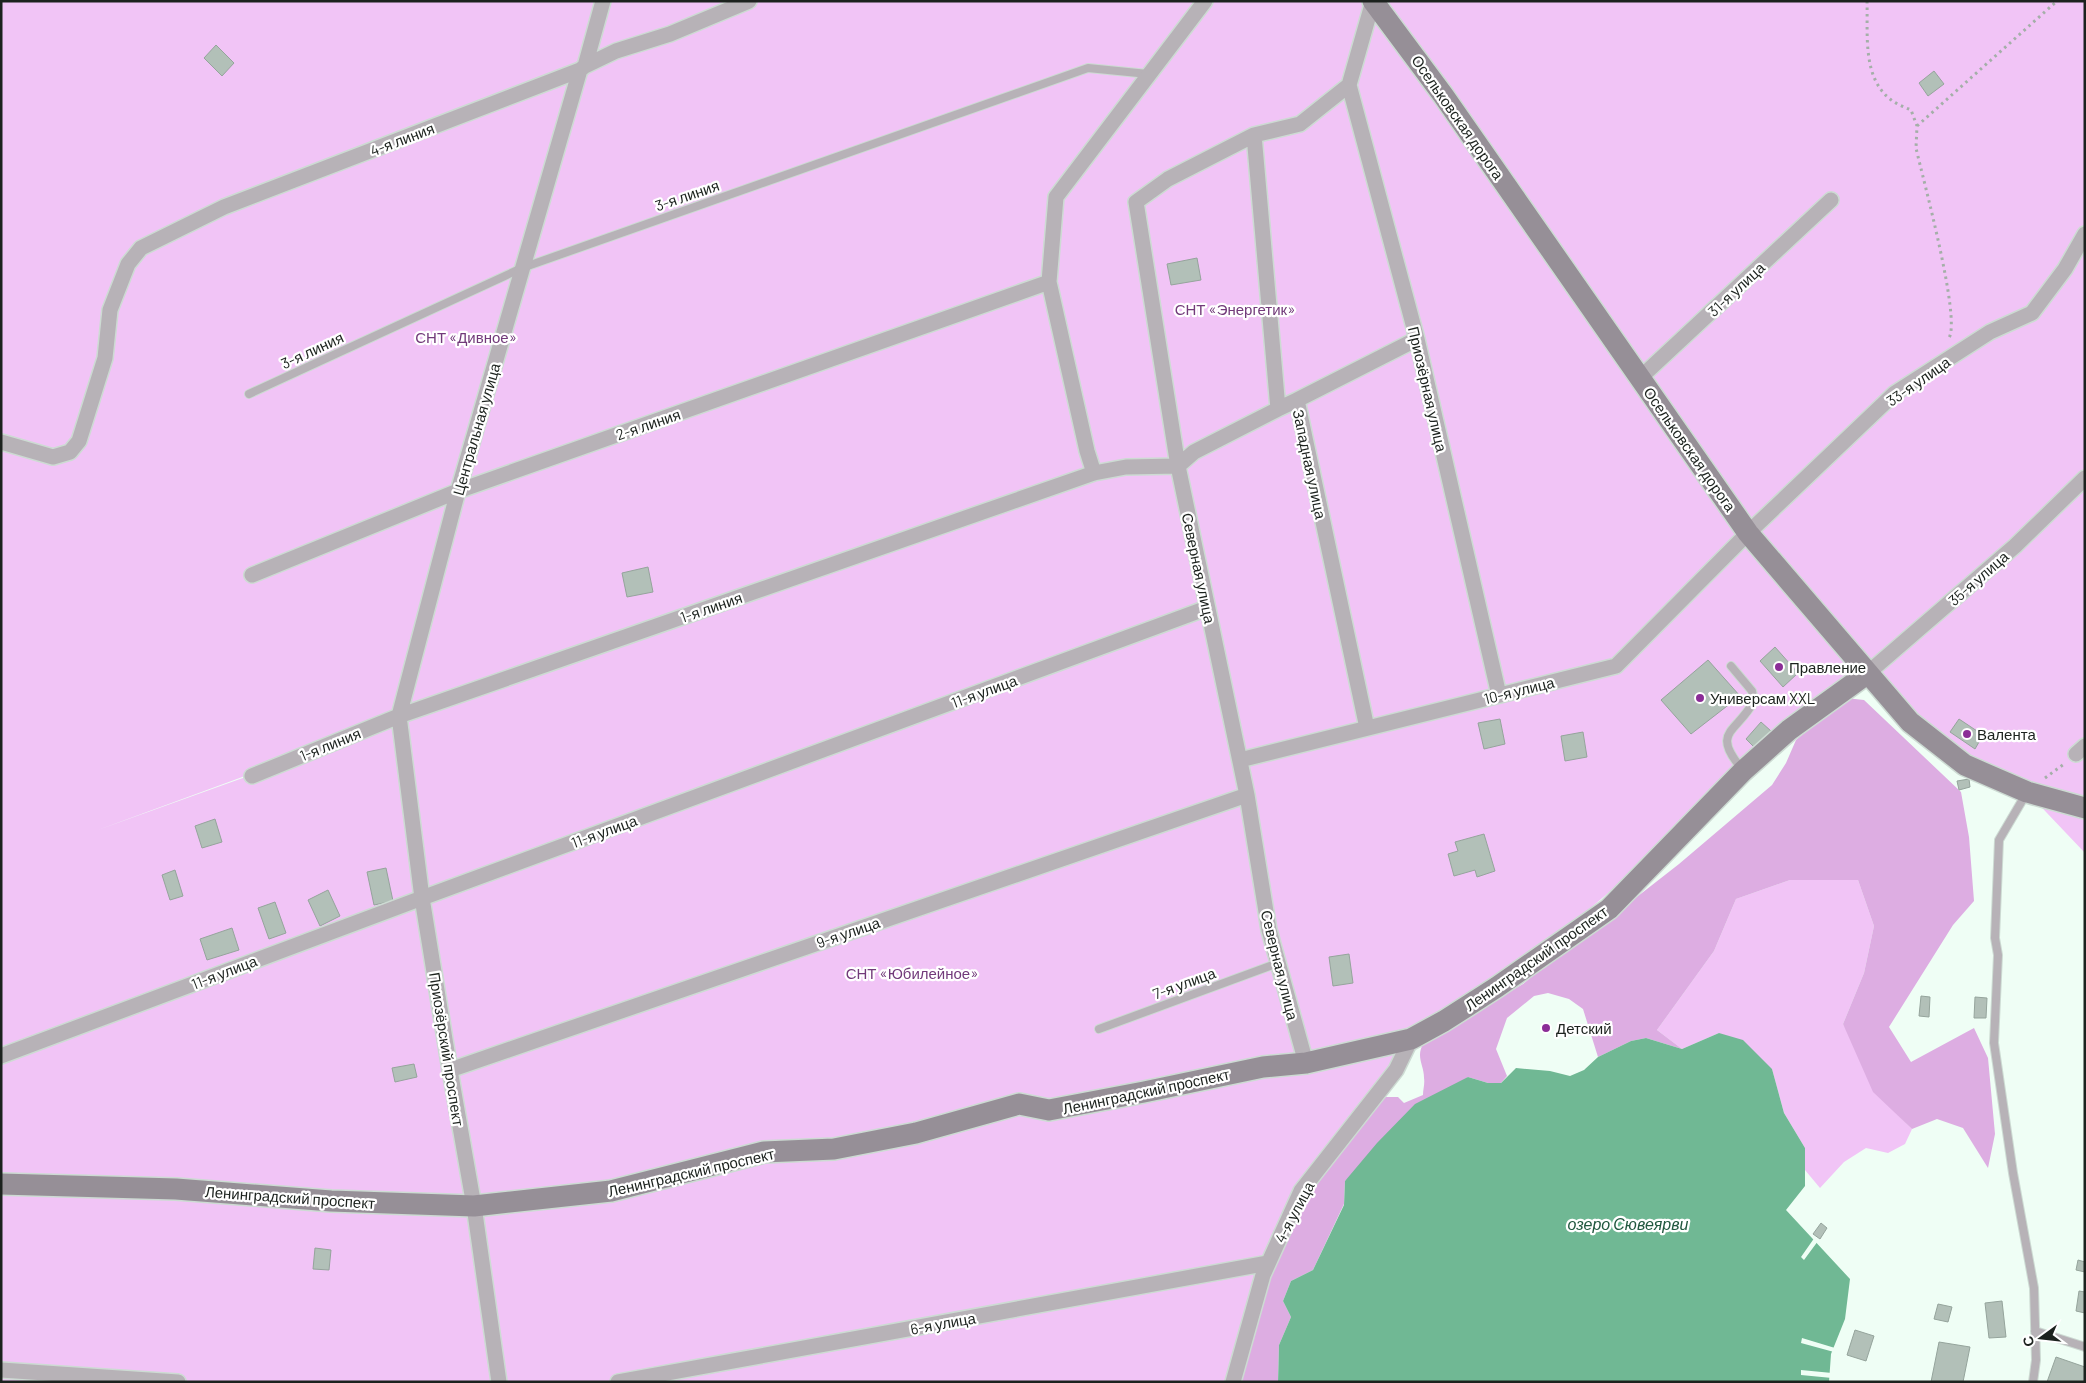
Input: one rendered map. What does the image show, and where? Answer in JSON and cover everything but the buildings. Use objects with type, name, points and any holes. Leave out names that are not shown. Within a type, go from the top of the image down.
[{"type":"street","name":"Центральная улица","points":[[399,716],[458,491],[522,268],[603,1]]},
{"type":"street","name":"4-я линия","points":[[1,442],[54,457],[70,452],[79,441],[105,358],[110,310],[128,264],[141,248],[224,207],[582,68],[616,51],[670,34],[749,1]]},
{"type":"street","points":[[1094,473],[1087,451],[1049,282],[1056,197],[1205,1]]},
{"type":"street","points":[[1254,135],[1300,124],[1349,85],[1373,1]]},
{"type":"street","name":"Осельковская дорога","points":[[1373,1],[1443,95],[1748,533],[1910,722],[1965,765],[2027,792],[2085,808]]},
{"type":"street","name":"Приозёрная улица","points":[[1349,85],[1417,339],[1498,695]]},
{"type":"street","name":"Западная улица","points":[[1254,135],[1278,410],[1296,400],[1367,728]]},
{"type":"street","name":"Северная улица","points":[[1254,135],[1168,178],[1136,202],[1178,466],[1247,794],[1269,930],[1306,1063]]},
{"type":"street","name":"31-я улица","points":[[1640,378],[1831,200]]},
{"type":"street","name":"33-я улица","points":[[1748,533],[1895,393],[1990,332],[2032,313],[2066,269],[2085,234]]},
{"type":"street","name":"2-я линия","points":[[252,575],[458,491],[1049,282]]},
{"type":"street","points":[[1296,400],[1417,339]]},
{"type":"street","points":[[1178,466],[1194,452],[1278,410]]},
{"type":"street","name":"1-я линия","points":[[252,776],[399,716],[1094,473],[1126,467],[1178,466]]},
{"type":"street","name":"35-я улица","points":[[1868,673],[2015,546],[2085,478]]},
{"type":"street","name":"10-я улица","points":[[1240,760],[1616,666],[1748,533]]},
{"type":"street","name":"11-я улица","points":[[1,1056],[422,898],[1207,608]]},
{"type":"street","name":"Ленинградский проспект","points":[[1,1184],[176,1189],[332,1201],[474,1206],[611,1191],[764,1152],[834,1149],[916,1133],[1019,1104],[1049,1110],[1263,1067],[1306,1063],[1412,1039],[1497,987],[1609,909],[1743,771],[1790,730],[1868,673]]},
{"type":"street","name":"Приозёрский проспект","points":[[399,716],[422,898],[474,1206],[499,1382]]},
{"type":"street","name":"9-я улица","points":[[450,1070],[1247,794]]},
{"type":"street","name":"4-я улица","points":[[1233,1382],[1260,1284],[1301,1192],[1396,1070],[1412,1039]]},
{"type":"street","name":"6-я улица","points":[[618,1382],[1268,1263]]},
{"type":"street","points":[[1,1370],[178,1382]]},
{"type":"lane","name":"3-я линия","points":[[250,394],[522,268],[1088,68],[1148,74]]},
{"type":"lane","points":[[1730,666],[1752,691],[1754,701],[1729,734],[1726,746],[1743,771]]},
{"type":"lane","points":[[2027,792],[1999,840],[1996,938],[1998,955],[1994,1043],[2013,1173],[2034,1288],[2036,1360],[2034,1382]]},
{"type":"lane","name":"7-я улица","points":[[1100,1029],[1278,963]]},
{"type":"lane","points":[[2035,1331],[2085,1347]]},
{"type":"path","points":[[1867,1],[1869,56],[1873,79],[1890,99],[1911,110],[1917,126],[1916,148],[1950,296],[1952,332],[1948,340]]},
{"type":"path","points":[[1917,126],[2057,1]]},
{"type":"green space","name":"СНТ «Юбилейное»","points":[[1,1],[2085,1],[2085,853],[2027,792],[1965,765],[1868,673],[1497,987],[1411,1039],[1233,1382],[1,1382]],"holes":[[[1087,467],[1094,473],[95,831]]]},
{"type":"green space","points":[[1790,880],[1858,880],[1874,926],[1864,973],[1843,1024],[1894,1111],[1912,1129],[1905,1144],[1888,1153],[1866,1148],[1844,1162],[1820,1188],[1805,1170],[1805,1148],[1784,1113],[1772,1069],[1719,1033],[1682,1049],[1657,1030],[1714,951],[1736,899]]},
{"type":"shaded area","points":[[1846,698],[1864,700],[1961,792],[1969,837],[1974,901],[1953,925],[1889,1027],[1911,1062],[1974,1028],[1988,1058],[1995,1134],[1988,1168],[1963,1128],[1937,1119],[1912,1129],[1873,1092],[1843,1024],[1864,973],[1874,926],[1858,880],[1790,880],[1736,899],[1714,951],[1657,1030],[1682,1049],[1646,1038],[1631,1041],[1598,1057],[1583,1009],[1569,999],[1548,993],[1534,996],[1507,1018],[1496,1049],[1507,1076],[1501,1083],[1488,1083],[1468,1077],[1345,1181],[1344,1204],[1313,1270],[1291,1281],[1283,1301],[1291,1317],[1279,1345],[1278,1382],[1237,1382],[1256,1287],[1301,1191],[1369,1104],[1386,1097],[1398,1097],[1404,1103],[1423,1095],[1424,1073],[1420,1052],[1424,1042],[1523,984],[1563,950],[1615,914],[1679,864],[1772,785],[1786,763],[1796,740]]},
{"type":"water","name":"озеро Сювеярви","points":[[1719,1033],[1743,1040],[1772,1069],[1784,1113],[1805,1148],[1805,1186],[1786,1210],[1850,1279],[1845,1319],[1831,1354],[1829,1382],[1278,1382],[1279,1345],[1291,1317],[1283,1301],[1291,1281],[1313,1270],[1344,1205],[1345,1181],[1377,1143],[1415,1104],[1468,1077],[1488,1083],[1501,1083],[1516,1068],[1550,1071],[1570,1076],[1584,1070],[1598,1057],[1631,1041],[1646,1038],[1682,1049]]},
{"type":"pier","points":[[1815,1237],[1818,1241],[1804,1260],[1801,1257]]},
{"type":"pier","points":[[1802,1338],[1835,1348],[1834,1352],[1801,1343]]},
{"type":"pier","points":[[1801,1370],[1832,1373],[1832,1378],[1801,1375]]},
{"type":"place","name":"Правление","points":[[1779,667]]},
{"type":"place","name":"Универсам XXL","points":[[1700,698]]},
{"type":"place","name":"Валента","points":[[1967,734]]},
{"type":"place","name":"Детский","points":[[1546,1028]]},
{"type":"park label","name":"СНТ «Энергетик»","points":[[1235,309]]},
{"type":"park label","name":"СНТ «Дивное»","points":[[466,337]]}]
